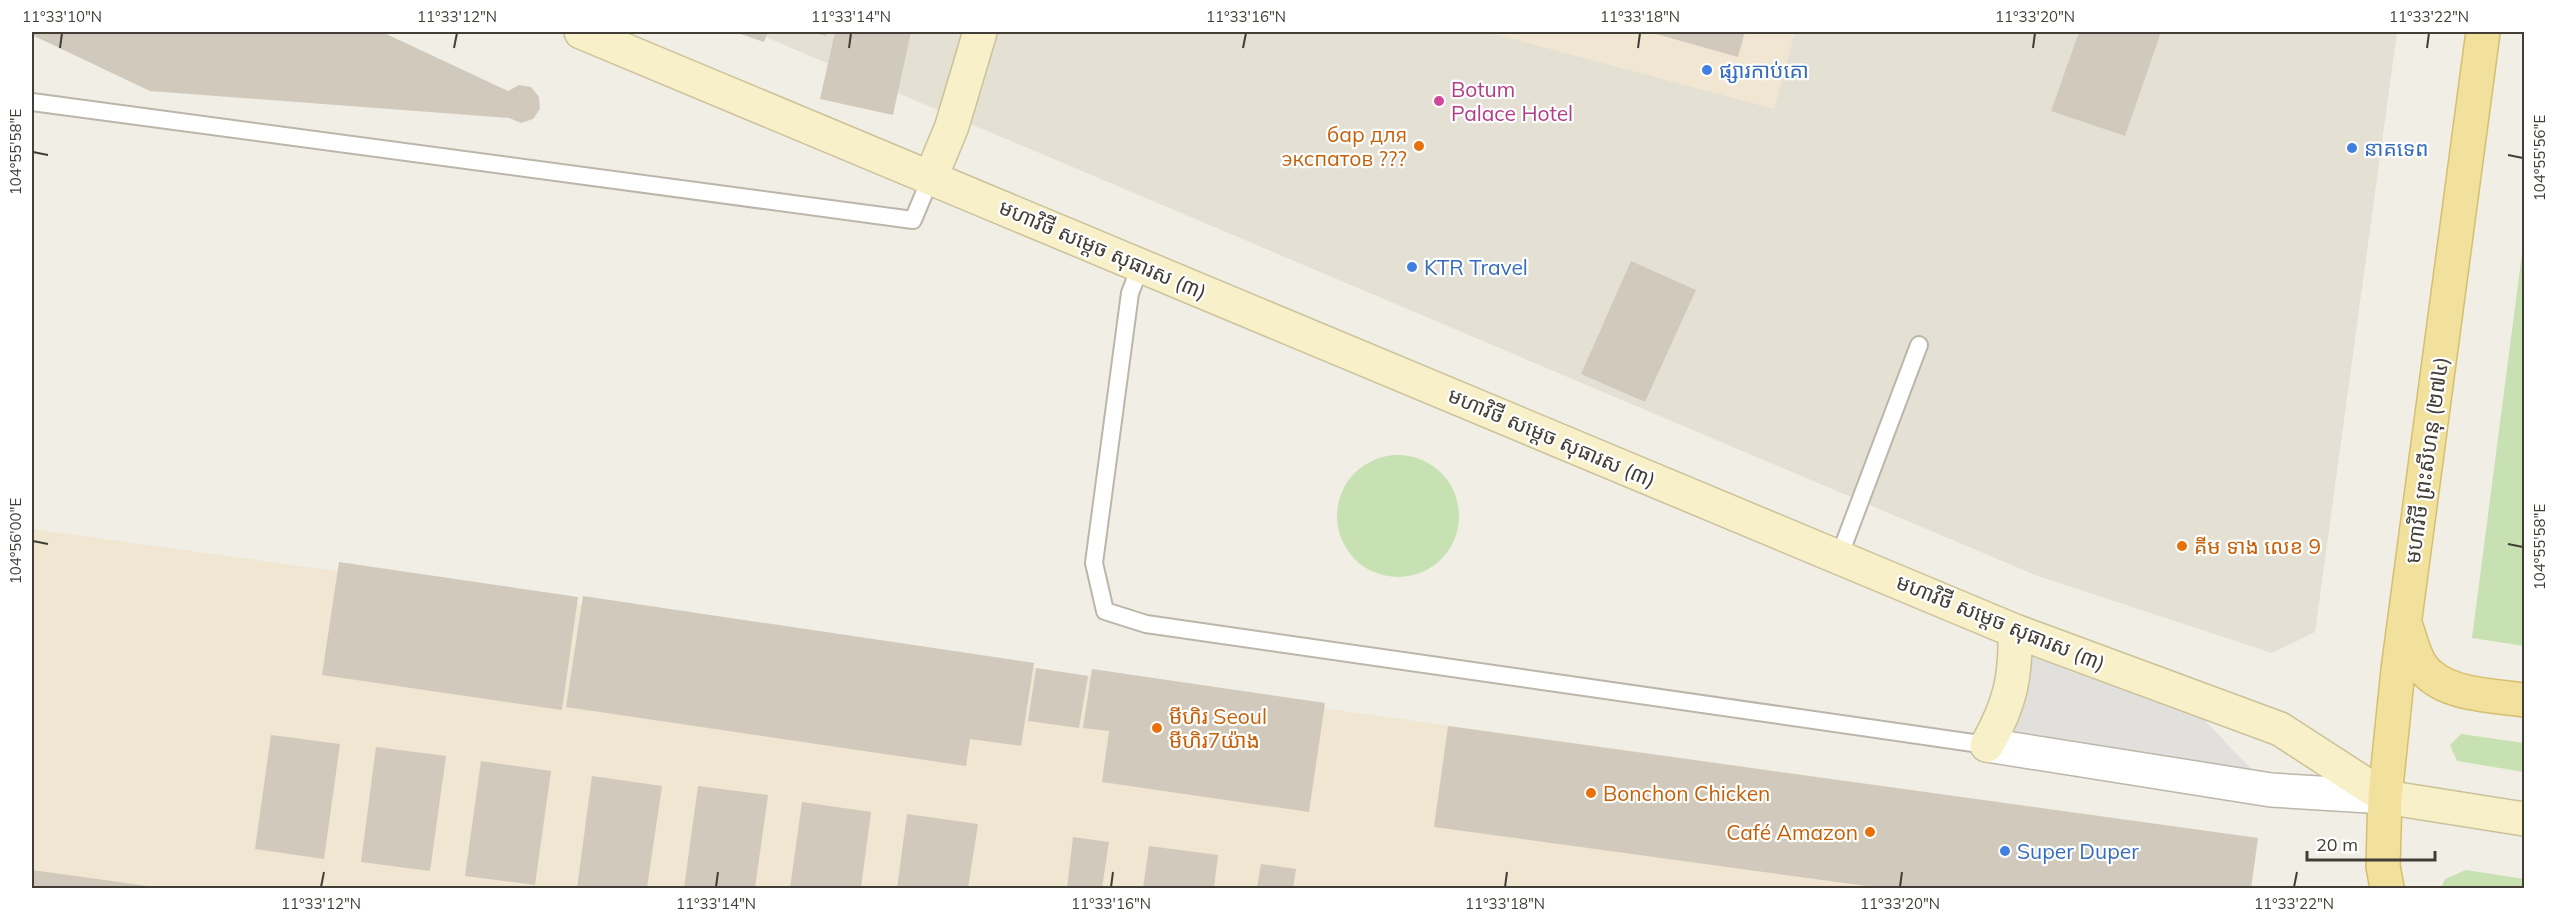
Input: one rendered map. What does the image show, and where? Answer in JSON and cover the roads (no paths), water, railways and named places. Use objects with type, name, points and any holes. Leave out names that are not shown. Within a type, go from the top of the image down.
[{"type":"main road","name":"មហាវិថី ព្រះសីហនុ (២៧៤)","points":[[2387,888],[2383,866],[2385,797],[2404,622],[2483,32]]},
{"type":"main road","points":[[2404,622],[2421,665],[2443,683],[2458,690],[2524,700]]},
{"type":"street","name":"មហាវិថី សម្តេច សុធារស (៣)","points":[[581,32],[2015,631],[2280,729],[2385,797],[2524,819]]},
{"type":"street","points":[[931,177],[952,126],[980,32]]},
{"type":"street","points":[[2015,631],[2016,662],[2012,691],[2003,717],[1987,746],[2271,790],[2385,797]]},
{"type":"lane","points":[[32,102],[913,220],[931,177]]},
{"type":"lane","points":[[1141,265],[1130,293],[1094,563],[1105,611],[1146,624],[1987,746]]},
{"type":"lane","points":[[1839,557],[1919,345]]},
{"type":"place","name":"ផ្សារកាប់គោ","points":[[1707,70]]},
{"type":"place","name":"Botum Palace Hotel","points":[[1439,101]]},
{"type":"place","name":"бар для экспатов ???","points":[[1419,146]]},
{"type":"place","name":"នាគទេព","points":[[2352,148]]},
{"type":"place","name":"KTR Travel","points":[[1412,267]]},
{"type":"place","name":"គីម ទាង លេខ 9","points":[[2182,546]]},
{"type":"place","name":"មីហិរ Seoul មីហិរ7យ៉ាង","points":[[1157,728]]},
{"type":"place","name":"Bonchon Chicken","points":[[1591,793]]},
{"type":"place","name":"Café Amazon","points":[[1870,832]]},
{"type":"place","name":"Super Duper","points":[[2005,851]]}]
